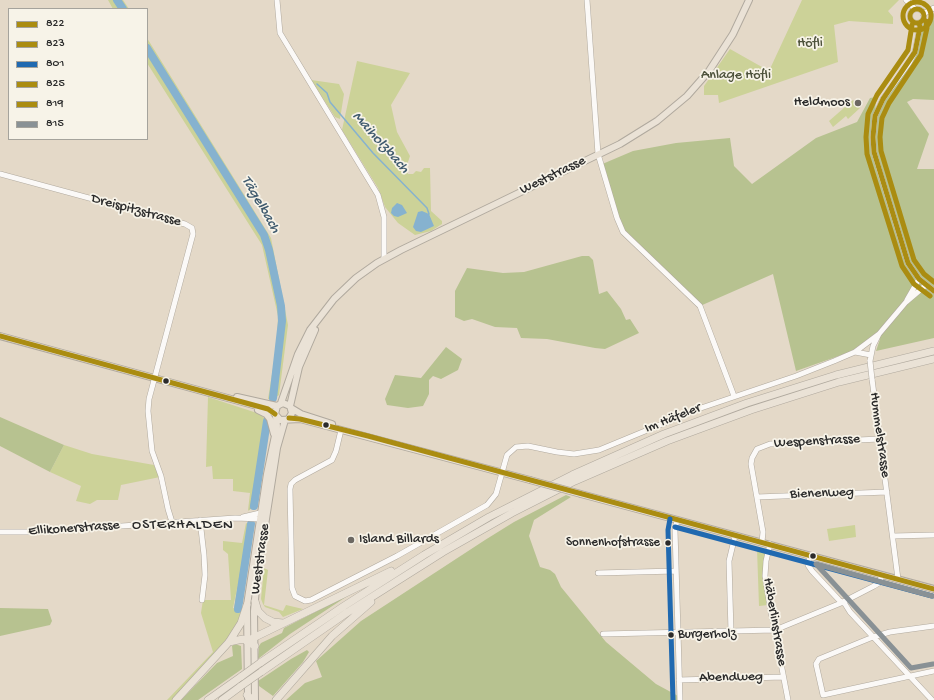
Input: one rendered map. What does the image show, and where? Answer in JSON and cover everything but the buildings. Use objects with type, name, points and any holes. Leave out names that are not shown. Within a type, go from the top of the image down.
[{"type":"highway","points":[[208,700],[338,610],[424,555],[489,517],[560,480],[684,426],[802,385],[934,351]]},
{"type":"highway","points":[[222,700],[395,582],[466,539],[582,478],[650,448],[783,399],[863,376],[934,359]]},
{"type":"highway","points":[[247,641],[424,555]]},
{"type":"highway","points":[[276,700],[332,636],[395,582]]},
{"type":"highway","points":[[255,601],[258,610],[265,618],[273,622],[285,622]]},
{"type":"highway","points":[[176,700],[229,642],[238,628],[247,605]]},
{"type":"highway","points":[[229,642],[239,639],[247,641],[255,646]]},
{"type":"main road","name":"Weststrasse","points":[[279,404],[304,342],[323,314],[348,285],[384,259],[648,128],[687,96],[709,71],[734,34],[748,0]]},
{"type":"main road","name":"Weststrasse","points":[[291,407],[295,381],[303,357],[323,314]]},
{"type":"main road","points":[[0,336],[268,410],[287,419],[300,419],[368,436]]},
{"type":"main road","points":[[188,387],[279,404],[286,403],[301,414],[368,436],[934,589]]},
{"type":"main road","name":"Weststrasse","points":[[213,395],[224,400],[256,409],[266,414],[273,426],[274,439]]},
{"type":"main road","points":[[276,415],[279,404]]},
{"type":"main road","points":[[287,419],[292,413],[291,407]]},
{"type":"main road","name":"Weststrasse","points":[[251,699],[247,641],[247,605],[260,516],[277,426],[276,415]]},
{"type":"main road","name":"Weststrasse","points":[[251,699],[255,646],[255,601],[260,516],[280,437],[287,419]]},
{"type":"street","points":[[277,0],[280,33],[378,195],[384,217],[384,259]]},
{"type":"street","points":[[587,0],[598,154],[617,218],[623,232],[700,306],[734,396]]},
{"type":"street","points":[[906,0],[914,9],[919,9],[923,14],[922,20],[919,23],[920,27],[915,52],[883,99],[875,116],[873,137],[876,159],[908,263],[919,279],[934,291]]},
{"type":"street","points":[[923,14],[934,8]]},
{"type":"street","points":[[914,9],[910,13],[910,19],[915,23],[919,23]]},
{"type":"street","name":"Dreispitzstrasse","points":[[0,174],[185,224],[192,228],[193,234],[154,378]]},
{"type":"street","name":"Hummelstrasse","points":[[898,579],[870,361],[871,353],[879,334],[906,302],[919,279]]},
{"type":"street","name":"Hummelstrasse","points":[[906,302],[926,286]]},
{"type":"street","name":"Im Häfeler","points":[[341,430],[336,451],[332,460],[291,484],[292,588],[294,596],[300,600],[311,600],[317,598],[397,556],[487,505],[494,498],[507,455],[519,446],[528,446],[568,454],[593,451],[734,396],[796,376],[857,350],[879,334]]},
{"type":"street","points":[[857,350],[871,353]]},
{"type":"street","points":[[154,378],[148,411],[152,451],[161,476],[172,522]]},
{"type":"street","name":"Wespenstrasse","points":[[762,542],[763,532],[751,464],[754,453],[760,446],[770,444],[880,439]]},
{"type":"street","name":"Bienenweg","points":[[757,497],[887,492]]},
{"type":"street","name":"Ellikonerstrasse","points":[[0,532],[37,532],[260,516]]},
{"type":"street","points":[[677,520],[675,530],[680,700]]},
{"type":"street","points":[[200,521],[204,566],[202,600]]},
{"type":"street","points":[[893,536],[934,535]]},
{"type":"street","points":[[731,632],[730,561],[735,536]]},
{"type":"street","name":"Häberlinstrasse","points":[[770,544],[765,572],[771,613],[779,643],[783,677],[788,700]]},
{"type":"street","points":[[810,555],[808,562],[809,568],[841,603],[845,604],[873,637],[932,700]]},
{"type":"street","points":[[610,566],[610,573]]},
{"type":"street","points":[[598,573],[676,571]]},
{"type":"street","points":[[603,634],[775,630],[841,603],[877,585],[882,575]]},
{"type":"street","points":[[934,626],[890,632],[873,637],[816,661],[823,695],[934,671]]},
{"type":"street","name":"Abendweg","points":[[679,680],[783,677]]},
{"type":"green space","points":[[108,0],[123,0],[128,8],[112,8]]},
{"type":"green space","name":"Höfli","points":[[802,0],[899,0],[888,11],[893,17],[893,24],[849,21],[834,25],[838,62],[719,103],[718,95],[704,95],[704,86],[730,49],[769,71]]},
{"type":"green space","points":[[934,13],[934,100],[913,99],[907,102],[929,134],[917,169],[934,169],[934,338],[876,351],[880,339],[874,336],[850,352],[796,371],[773,274],[700,306],[623,232],[600,165],[633,151],[676,143],[730,138],[734,166],[752,184],[816,138],[857,122],[870,98],[876,97],[875,115],[883,99],[909,63],[920,27]]},
{"type":"green space","points":[[148,40],[271,238],[288,325],[279,395],[274,399],[268,399],[277,343],[278,316],[262,245],[148,65]]},
{"type":"green space","points":[[357,61],[410,73],[391,105],[397,132],[410,156],[406,168],[408,174],[413,174],[416,171],[421,172],[424,168],[430,168],[431,211],[442,221],[442,224],[431,231],[415,235],[398,223],[385,207],[378,188],[342,130]]},
{"type":"green space","points":[[311,80],[339,84],[344,94],[340,119],[335,117]]},
{"type":"green space","points":[[853,100],[860,108],[848,119],[846,116],[833,127],[829,121]]},
{"type":"green space","points":[[582,256],[589,256],[593,260],[599,294],[607,291],[621,309],[626,320],[630,319],[639,333],[605,349],[547,339],[521,338],[517,328],[495,327],[472,319],[464,321],[455,317],[455,291],[467,268],[503,273],[524,272]]},
{"type":"green space","points":[[446,347],[462,359],[458,370],[441,379],[433,376],[429,380],[429,394],[423,406],[408,408],[387,405],[385,399],[395,375],[421,378]]},
{"type":"green space","points":[[208,397],[260,414],[266,420],[249,511],[250,493],[233,491],[233,479],[213,479],[212,466],[206,467]]},
{"type":"green space","points":[[0,417],[64,445],[50,472],[0,446]]},
{"type":"green space","points":[[265,424],[269,426],[257,505],[249,510]]},
{"type":"green space","points":[[64,445],[92,454],[154,465],[160,477],[121,485],[118,500],[97,500],[90,504],[76,501],[81,486],[50,472]]},
{"type":"green space","points":[[566,495],[571,497],[534,520],[529,536],[540,567],[550,570],[555,574],[561,587],[606,642],[656,684],[680,697],[680,700],[286,700],[305,683],[322,677],[316,661],[361,621],[514,522]]},
{"type":"green space","points":[[246,523],[248,524],[246,546],[233,608],[243,610],[237,625],[219,651],[172,700],[167,700],[213,652],[201,613],[203,600],[231,600],[228,554],[223,550],[223,541],[242,543]]},
{"type":"green space","points":[[248,524],[253,525],[252,538],[241,609],[234,608]]},
{"type":"green space","points":[[855,525],[856,537],[829,541],[827,529]]},
{"type":"green space","points":[[757,549],[765,552],[763,574],[768,605],[759,606]]},
{"type":"green space","points":[[264,568],[268,570],[264,605],[283,611],[286,605],[303,609],[283,617],[279,612],[265,607],[263,604],[261,599]]},
{"type":"green space","points":[[352,593],[290,634],[258,659],[259,646],[261,643],[282,633],[284,628]]},
{"type":"green space","points":[[0,608],[48,609],[52,621],[50,625],[0,636]]},
{"type":"green space","points":[[235,644],[241,646],[242,669],[198,700],[181,700],[217,663],[233,656],[232,646]]},
{"type":"green space","points":[[307,650],[309,652],[303,662],[273,696],[259,686],[258,681]]},
{"type":"water","points":[[397,203],[402,205],[407,213],[398,217],[391,213],[392,208]]},
{"type":"water","points":[[422,211],[429,214],[434,226],[421,232],[416,231],[413,227],[418,212]]},
{"type":"waterway","name":"Tägelbach","points":[[117,0],[122,8]]},
{"type":"waterway","name":"Tägelbach","points":[[148,50],[264,235],[269,250],[281,306],[282,321],[273,398]]},
{"type":"waterway","name":"Maiholzbach","points":[[317,84],[327,93],[330,102],[373,153],[427,208],[429,214]]},
{"type":"waterway","name":"Tägelbach","points":[[254,506],[267,421]]},
{"type":"waterway","name":"Tägelbach","points":[[238,609],[251,524]]},
{"type":"transit line","name":"825","points":[[917,2],[927,6],[931,16],[927,26],[917,30],[907,26],[903,16],[907,6],[917,2]]},
{"type":"transit line","name":"823","points":[[917,9],[922,11],[924,16],[922,21],[917,23],[912,21],[910,16],[912,11],[917,9]]},
{"type":"transit line","name":"819","points":[[926,21],[927,28],[921,55],[889,103],[882,118],[880,137],[881,151],[914,260],[924,274],[934,282]]},
{"type":"transit line","name":"823","points":[[919,23],[920,27],[915,52],[883,99],[875,116],[873,137],[874,152],[908,263],[919,279],[934,291]]},
{"type":"transit line","name":"825","points":[[912,25],[908,50],[877,95],[868,114],[866,137],[867,154],[902,266],[914,284],[930,296]]},
{"type":"transit line","name":"822","points":[[0,336],[268,409],[275,414]]},
{"type":"transit line","name":"822","points":[[289,418],[300,419],[368,436],[934,589]]},
{"type":"transit line","name":"801","points":[[670,519],[668,530],[673,700]]},
{"type":"transit line","name":"801","points":[[675,527],[932,596]]},
{"type":"transit line","name":"815","points":[[932,596],[816,564],[911,668],[933,664]]},
{"type":"place","name":"Heldmoos","points":[[858,103]]},
{"type":"place","name":"Island Billards","points":[[351,540]]},
{"type":"place","name":"Sonnenhofstrasse","points":[[668,543]]},
{"type":"place","name":"Burgerholz","points":[[671,635]]},
{"type":"district","name":"OSTERHALDEN","points":[[183,526]]},
{"type":"park label","name":"Anlage Höfli","points":[[736,76]]}]
